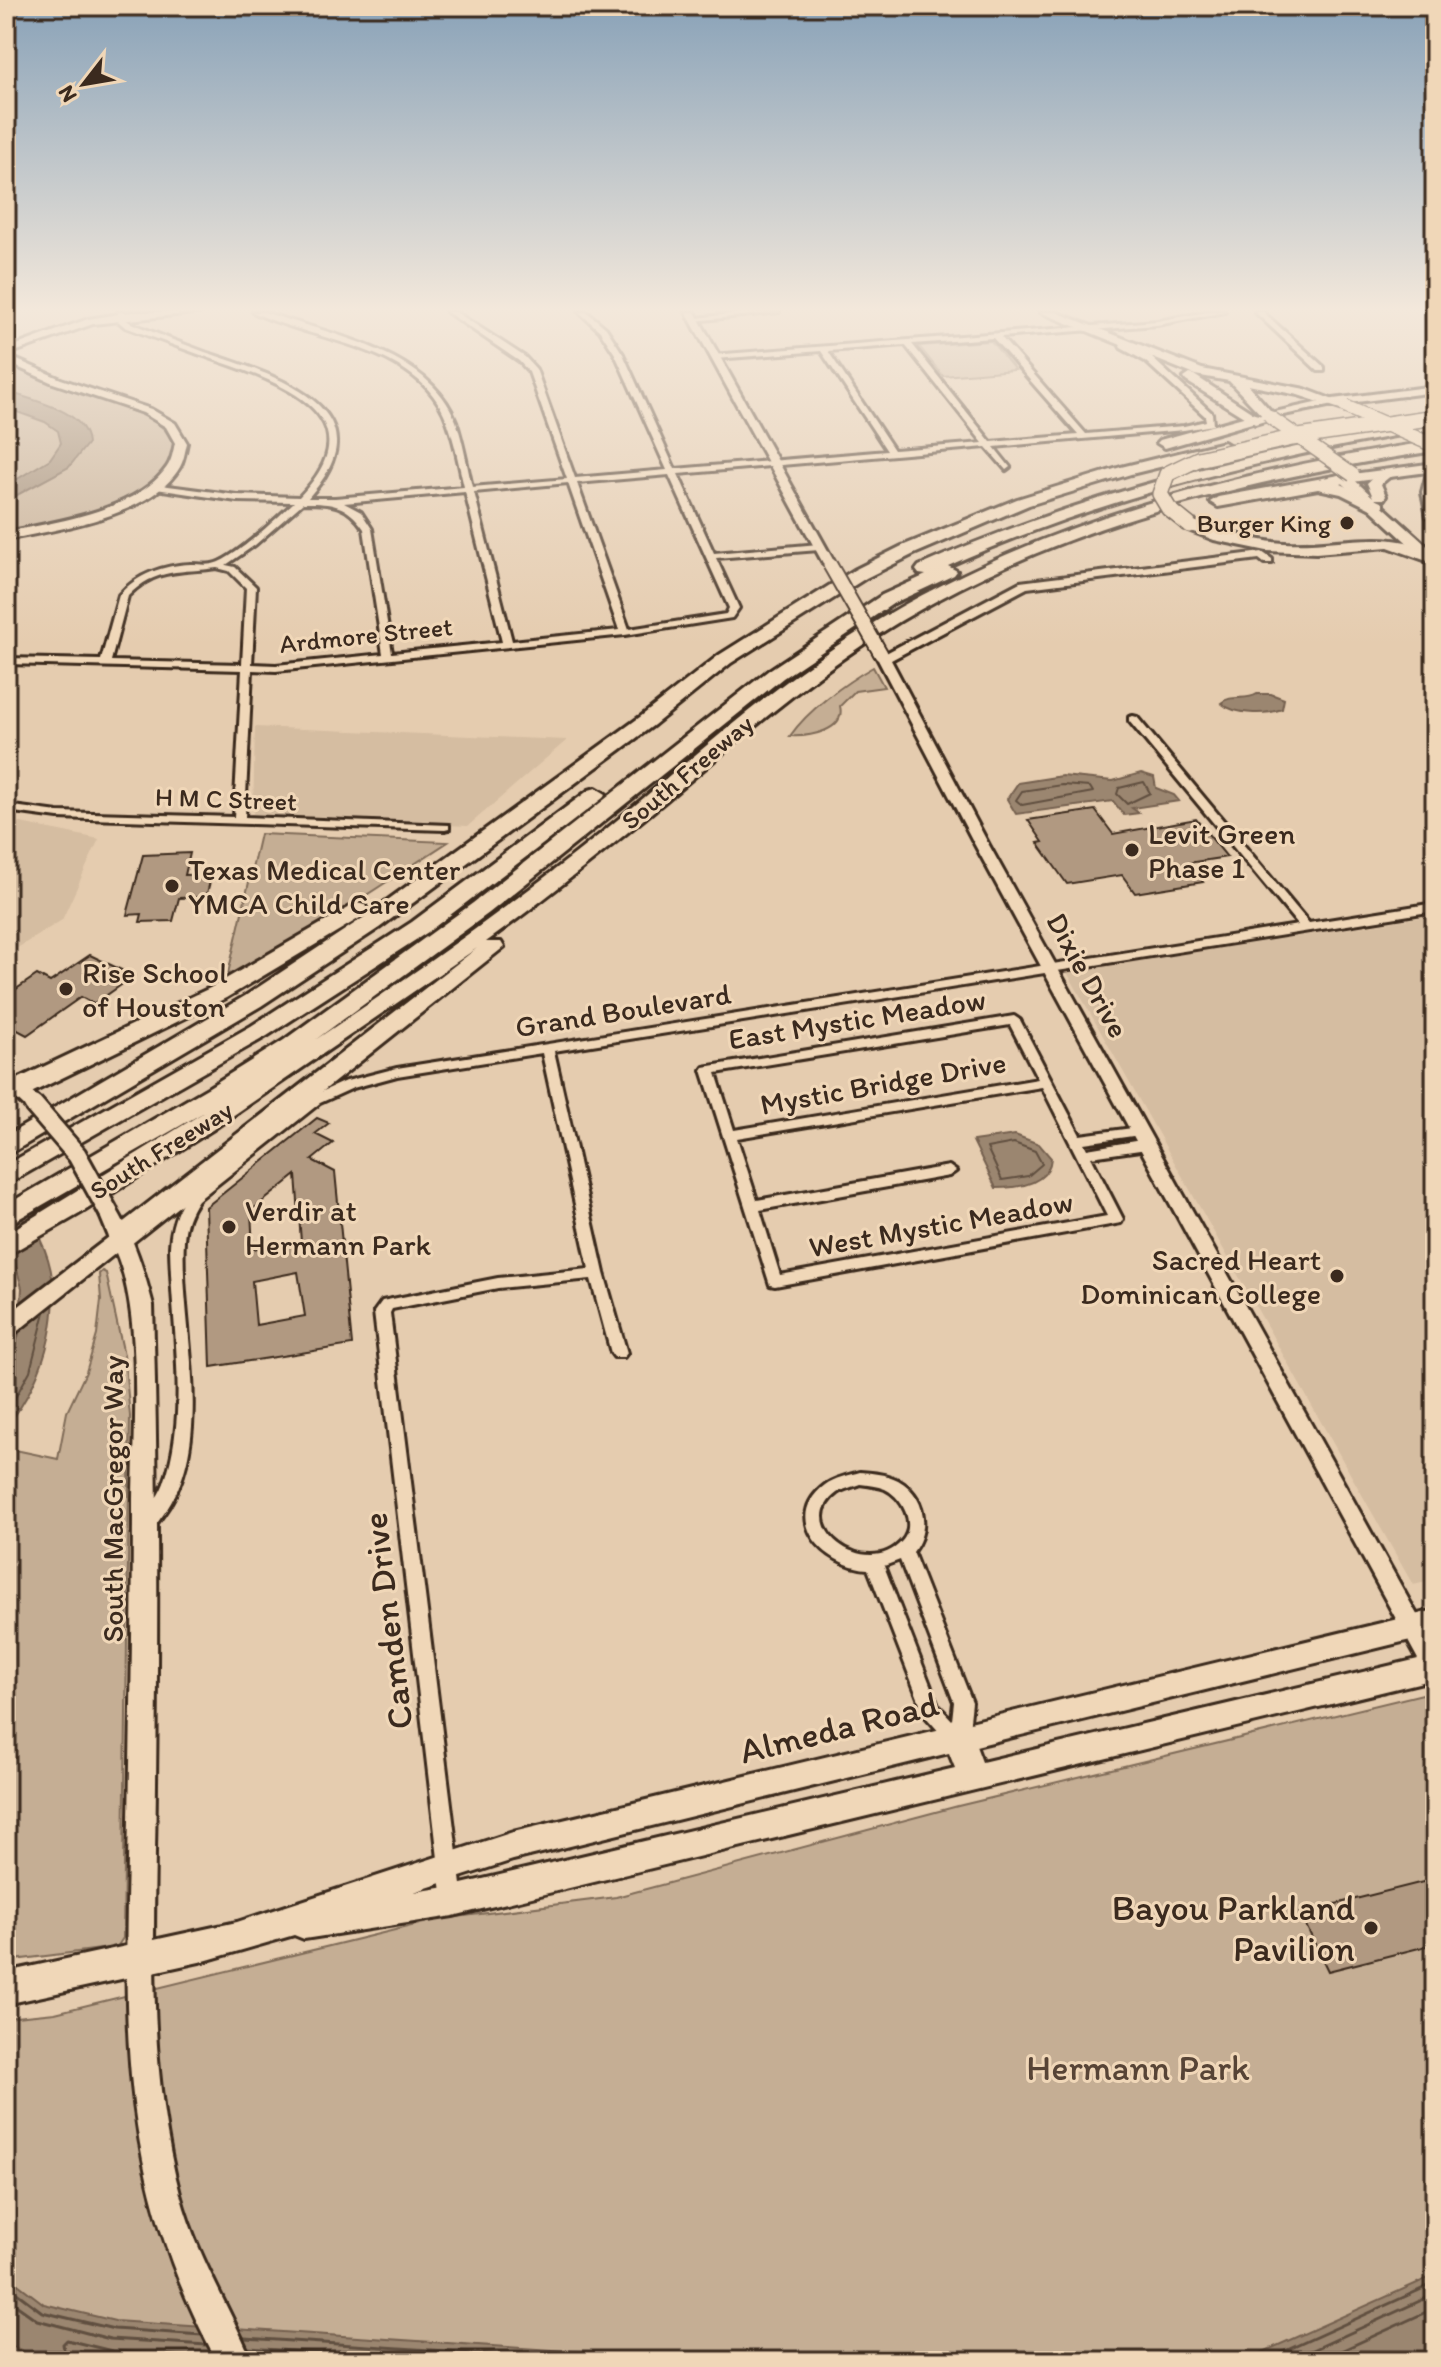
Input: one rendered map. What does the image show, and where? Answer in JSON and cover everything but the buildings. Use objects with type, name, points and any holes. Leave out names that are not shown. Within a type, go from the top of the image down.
[{"type":"highway","points":[[6,1176],[80,1119],[371,923],[647,721],[725,659],[793,614],[908,550],[1094,468],[1246,422]]},
{"type":"highway","points":[[999,511],[1112,474],[1206,451],[1357,422]]},
{"type":"highway","points":[[1398,422],[1292,438],[1198,459],[1176,467],[1162,482],[1160,494],[1169,509],[1189,525],[1215,536],[1263,546],[1317,548],[1389,541],[1411,545],[1433,555]]},
{"type":"highway","points":[[6,1147],[80,1119],[259,1031],[420,927],[768,662],[879,592],[981,543],[1110,496],[1258,456],[1435,425]]},
{"type":"highway","points":[[6,1217],[122,1164],[481,908],[776,674],[888,599],[996,549],[1121,501],[1267,461],[1435,435]]},
{"type":"highway","name":"South Freeway","points":[[6,1246],[122,1164],[356,1024],[524,903],[766,706],[852,645],[958,582],[1032,548],[1119,514],[1231,481],[1435,446]]},
{"type":"highway","points":[[1434,474],[1430,492],[1435,517]]},
{"type":"highway","points":[[1032,548],[1185,509],[1349,477]]},
{"type":"highway","points":[[1300,487],[1346,490],[1378,501]]},
{"type":"highway","points":[[16,1091],[218,993],[329,929],[583,766]]},
{"type":"highway","points":[[121,1238],[509,934],[524,903]]},
{"type":"main road","points":[[6,536],[93,516],[156,486],[176,465],[181,454],[178,434],[167,422]]},
{"type":"main road","points":[[1263,422],[1349,477],[1433,555]]},
{"type":"main road","points":[[1385,422],[1435,446]]},
{"type":"main road","points":[[1399,422],[1435,435]]},
{"type":"main road","points":[[1349,477],[1435,467]]},
{"type":"main road","points":[[1378,501],[1374,483],[1387,473]]},
{"type":"main road","name":"South MacGregor Way","points":[[16,1091],[77,1155],[121,1238],[134,1271],[142,1305],[145,1525],[140,1961],[147,2105],[159,2173],[173,2223],[198,2292],[235,2361]]},
{"type":"main road","points":[[6,1328],[121,1238]]},
{"type":"main road","name":"Almeda Road","points":[[9,1988],[140,1961],[267,1928],[448,1864],[1423,1625]]},
{"type":"main road","name":"Almeda Road","points":[[267,1928],[453,1901],[1434,1667]]},
{"type":"main road","points":[[959,1739],[973,1778]]},
{"type":"street","points":[[218,566],[301,502],[321,477],[332,456],[333,437],[327,422]]},
{"type":"street","points":[[452,422],[508,645]]},
{"type":"street","points":[[550,422],[625,632]]},
{"type":"street","points":[[649,422],[709,556],[819,547]]},
{"type":"street","name":"Dixie Drive","points":[[751,422],[1144,1138],[1423,1625],[1434,1667]]},
{"type":"street","points":[[872,422],[892,453]]},
{"type":"street","points":[[971,422],[1006,467]]},
{"type":"street","points":[[1071,422],[1084,437]]},
{"type":"street","points":[[156,486],[219,496],[301,502],[335,501],[1084,437],[1184,428],[1210,422]]},
{"type":"street","points":[[335,501],[358,514],[368,529],[388,657]]},
{"type":"street","points":[[882,657],[1024,585],[1262,555],[1268,561]]},
{"type":"street","name":"Ardmore Street","points":[[6,661],[248,668],[508,645],[729,616],[734,608],[709,556]]},
{"type":"street","points":[[105,664],[124,595],[131,586],[158,573],[184,567],[218,566],[232,569],[251,587],[239,822]]},
{"type":"street","points":[[1133,719],[1307,928]]},
{"type":"street","name":"H M C Street","points":[[6,808],[58,815],[445,827]]},
{"type":"street","name":"Grand Boulevard","points":[[145,1525],[164,1503],[175,1477],[180,1445],[183,1413],[178,1263],[181,1210],[278,1129],[330,1092],[397,1072],[1435,907]]},
{"type":"street","name":"East Mystic Meadow","points":[[729,1135],[709,1070],[1014,1020],[1046,1082]]},
{"type":"street","points":[[547,1048],[597,1273],[619,1353]]},
{"type":"street","points":[[1046,1082],[1082,1154],[1144,1138]]},
{"type":"street","name":"Mystic Bridge Drive","points":[[729,1135],[1046,1082]]},
{"type":"street","points":[[729,1135],[753,1206],[949,1171]]},
{"type":"street","points":[[1075,1140],[1144,1138]]},
{"type":"street","name":"West Mystic Meadow","points":[[753,1206],[775,1281],[1116,1219],[1082,1154]]},
{"type":"street","name":"Camden Drive","points":[[453,1901],[382,1312],[387,1305],[396,1301],[498,1283],[597,1273]]},
{"type":"street","points":[[860,1478],[875,1480],[901,1491],[915,1511],[917,1525],[913,1538],[904,1550],[891,1559],[874,1562],[840,1556],[826,1546],[817,1534],[813,1520],[816,1506],[832,1486],[860,1478]]},
{"type":"street","points":[[904,1550],[963,1702],[959,1739]]},
{"type":"street","points":[[874,1562],[931,1710],[959,1739]]},
{"type":"shaded area","points":[[255,727],[567,740],[468,826],[253,816]]},
{"type":"shaded area","points":[[6,820],[99,839],[62,920],[6,955]]},
{"type":"shaded area","name":"Sacred Heart Dominican College","points":[[1435,915],[1435,1580],[1413,1585],[1067,972]]},
{"type":"green space","points":[[6,422],[156,422],[169,435],[174,448],[170,462],[149,484],[112,506],[6,533],[6,455],[12,450],[13,443],[6,434]]},
{"type":"green space","points":[[873,667],[884,687],[855,691],[840,706],[840,715],[832,727],[807,735],[790,736],[828,698]]},
{"type":"green space","points":[[260,834],[448,842],[305,935],[227,978]]},
{"type":"green space","points":[[102,1271],[106,1273],[124,1355],[130,1416],[123,1938],[117,1947],[6,1961],[6,1448],[58,1459],[67,1412],[86,1372],[97,1335],[101,1300],[99,1274]]},
{"type":"green space","name":"Hermann Park","points":[[1435,1691],[1435,2361],[6,2361],[6,2018],[55,2013],[440,1919],[616,1897],[958,1806]]},
{"type":"water","points":[[46,422],[78,422],[88,443],[69,467],[6,501],[6,486],[50,459],[61,443],[58,431]]},
{"type":"water","points":[[1271,694],[1284,699],[1282,709],[1250,713],[1221,703],[1229,699]]},
{"type":"water","points":[[1141,773],[1154,777],[1156,788],[1174,795],[1179,801],[1132,808],[1139,813],[1124,815],[1113,801],[1016,814],[1007,799],[1018,783],[1062,776],[1113,781]]},
{"type":"water","points":[[1015,1135],[1039,1144],[1051,1158],[1049,1167],[1045,1174],[1031,1183],[996,1188],[973,1141]]},
{"type":"water","points":[[6,1203],[40,1239],[49,1262],[53,1312],[42,1362],[20,1407],[6,1427],[6,1374],[19,1334],[22,1288],[15,1263],[6,1250]]},
{"type":"water","points":[[6,2275],[44,2304],[115,2321],[720,2361],[43,2361],[6,2343]]},
{"type":"water","points":[[1435,2275],[1435,2361],[1243,2361]]},
{"type":"place","name":"Burger King","points":[[1347,523]]},
{"type":"place","name":"Levit Green Phase 1","points":[[1132,850]]},
{"type":"place","name":"Texas Medical Center YMCA Child Care","points":[[172,886]]},
{"type":"place","name":"Rise School of Houston","points":[[66,989]]},
{"type":"place","name":"Verdir at Hermann Park","points":[[229,1227]]},
{"type":"place","name":"Sacred Heart Dominican College","points":[[1337,1276]]},
{"type":"place","name":"Bayou Parkland Pavilion","points":[[1371,1928]]}]
